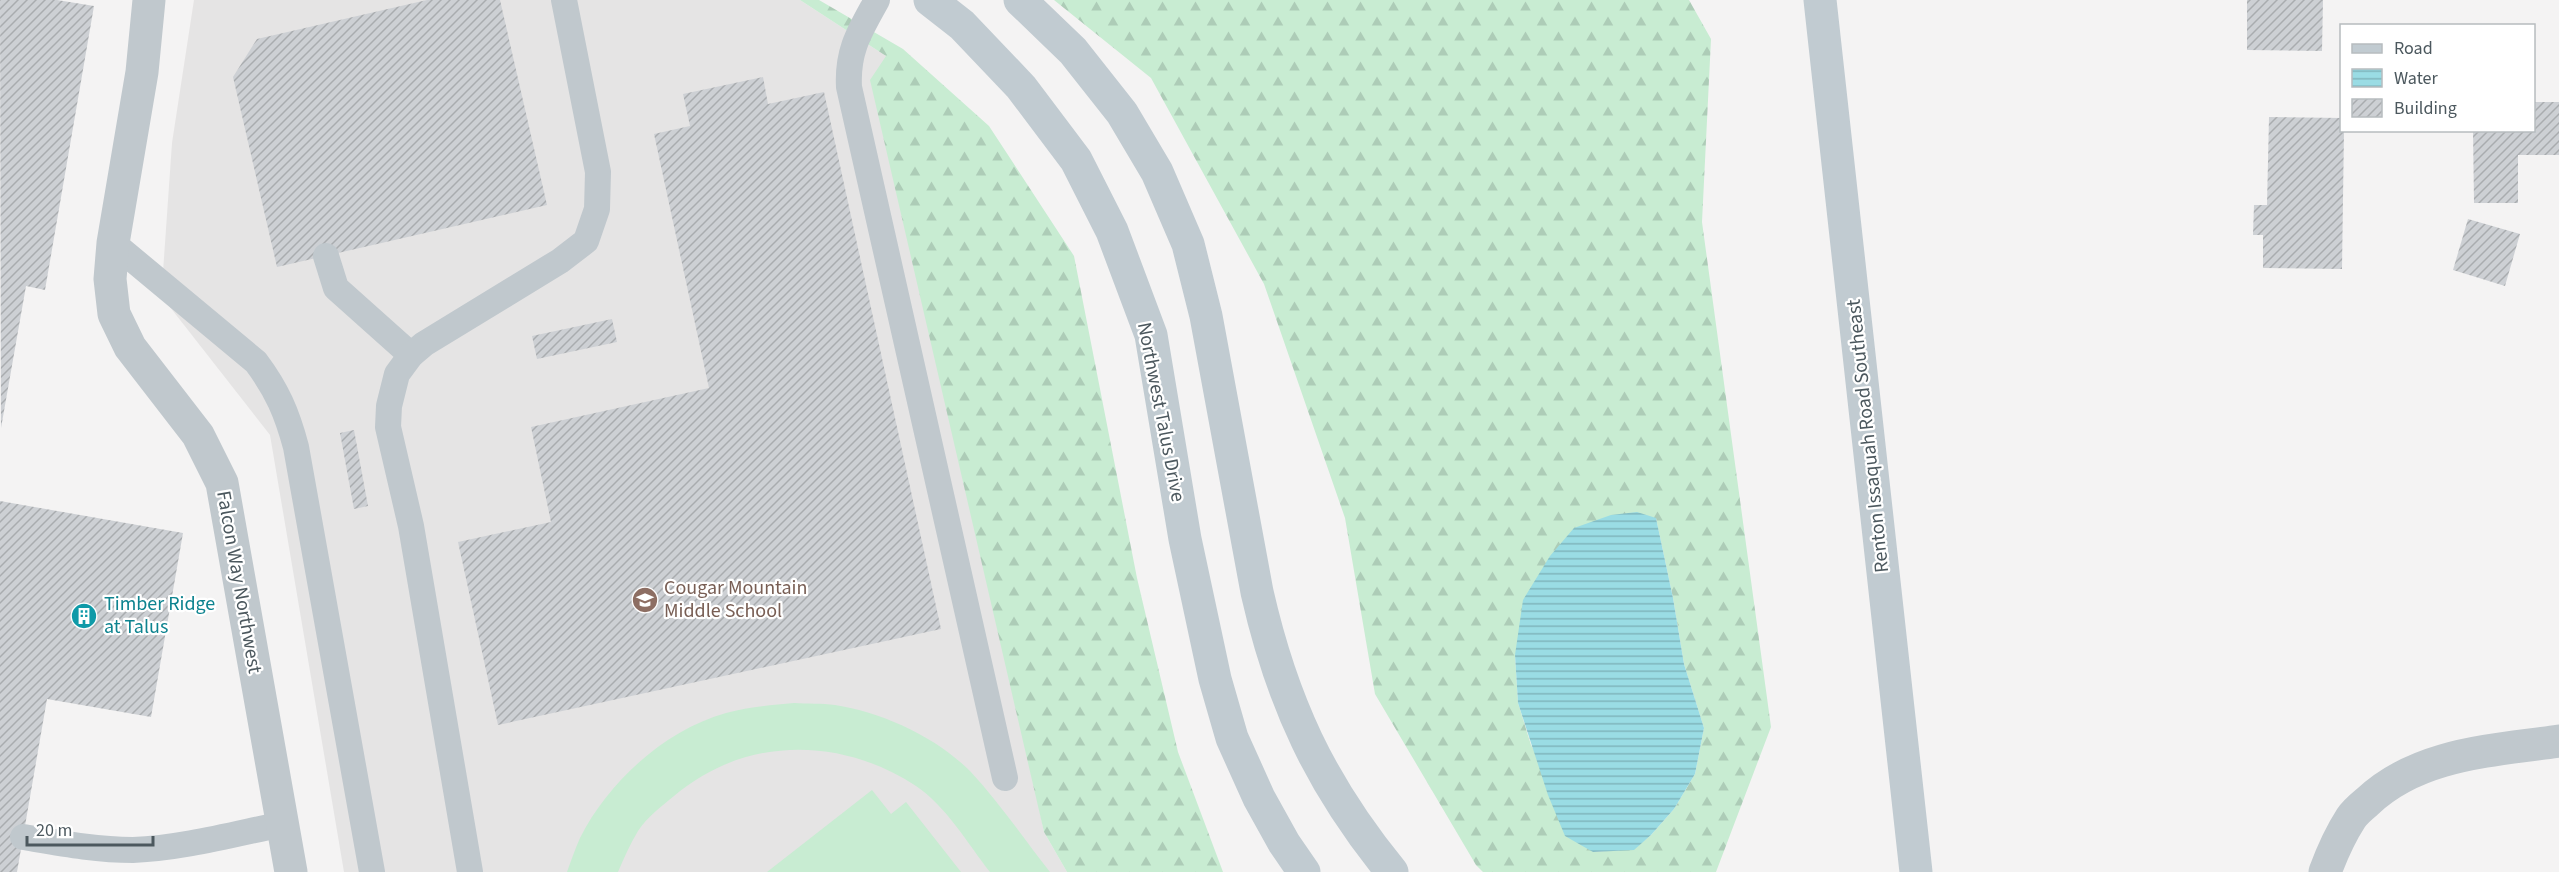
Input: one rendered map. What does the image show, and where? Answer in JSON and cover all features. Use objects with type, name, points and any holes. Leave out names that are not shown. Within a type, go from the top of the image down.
[{"type":"street","name":"Falcon Way Northwest","points":[[149,0],[142,72],[113,243],[110,279],[114,314],[130,347],[198,435],[222,483],[291,872]]},
{"type":"street","name":"Northwest Talus Drive","points":[[930,0],[962,26],[1021,87],[1076,160],[1112,231],[1151,335],[1185,539],[1215,679],[1232,738],[1259,798],[1284,843],[1304,872]]},
{"type":"street","points":[[1020,0],[1073,51],[1122,113],[1157,172],[1188,244],[1206,316],[1257,591],[1267,636],[1283,688],[1312,753],[1343,808],[1392,872]]},
{"type":"street","name":"Renton Issaquah Road Southeast","points":[[1820,0],[1916,872]]},
{"type":"street","points":[[2325,872],[2334,848],[2352,816],[2377,793],[2409,772],[2444,759],[2559,741]]},
{"type":"lane","points":[[470,872],[411,526],[388,427],[389,406],[397,374],[411,355],[424,344],[560,261],[586,241],[597,209],[598,172],[564,0]]},
{"type":"lane","points":[[877,0],[853,45],[849,66],[849,87],[1005,778]]},
{"type":"lane","points":[[113,243],[256,362],[273,384],[287,414],[298,459],[372,872]]},
{"type":"lane","points":[[326,256],[336,288],[411,355]]},
{"type":"lane","points":[[23,837],[84,848],[134,850],[181,844],[283,824]]},
{"type":"shaded area","name":"Cougar Mountain Middle School","points":[[194,0],[800,0],[886,56],[1044,832],[1067,872],[344,872],[270,435],[166,302],[163,272],[172,143]]},
{"type":"green space","points":[[800,0],[819,0],[903,49],[989,126],[1074,256],[1137,578],[1178,752],[1223,872],[1067,872],[1044,832],[870,80],[886,56]]},
{"type":"green space","points":[[1054,0],[1689,0],[1711,39],[1702,222],[1771,727],[1716,872],[1483,872],[1476,865],[1375,694],[1345,518],[1264,284],[1151,78]],"holes":[[[1656,518],[1684,664],[1704,728],[1695,774],[1674,809],[1651,835],[1634,849],[1593,852],[1531,745],[1518,703],[1515,655]]]},
{"type":"green space","points":[[794,703],[835,705],[871,713],[907,728],[941,747],[981,783],[1050,872],[990,872],[947,815],[916,786],[887,770],[856,758],[825,751],[793,750],[762,753],[731,762],[702,776],[674,796],[646,821],[632,841],[618,872],[567,872],[580,838],[606,797],[622,778],[660,745],[703,721],[726,713]]},
{"type":"green space","points":[[872,790],[891,814],[906,802],[961,872],[767,872]]},
{"type":"water","points":[[1637,512],[1656,518],[1684,664],[1704,728],[1695,774],[1674,809],[1651,835],[1634,850],[1593,852],[1565,836],[1548,795],[1518,703],[1515,655],[1523,600],[1550,556],[1574,528],[1611,515]]},
{"type":"building","points":[[0,0],[57,0],[94,6],[45,290],[26,286],[1,428]]},
{"type":"building","points":[[427,0],[500,0],[547,205],[277,267],[233,77],[257,39]]},
{"type":"building","points":[[2247,0],[2323,0],[2322,51],[2247,50]]},
{"type":"building","name":"Cougar Mountain Middle School","points":[[763,77],[768,104],[824,92],[941,629],[498,725],[458,542],[551,522],[531,427],[709,388],[654,134],[690,126],[683,94]]},
{"type":"building","points":[[2535,102],[2559,102],[2559,155],[2518,155],[2518,203],[2474,203],[2473,132],[2535,132]]},
{"type":"building","points":[[2269,117],[2340,118],[2340,132],[2344,132],[2342,269],[2263,268],[2263,235],[2253,235],[2254,205],[2267,205]]},
{"type":"building","points":[[2468,219],[2520,234],[2505,286],[2453,270]]},
{"type":"building","points":[[612,319],[617,342],[537,359],[532,336]]},
{"type":"building","points":[[354,430],[368,506],[354,509],[340,433]]},
{"type":"building","name":"Timber Ridge at Talus","points":[[0,501],[183,533],[151,717],[47,699],[17,872],[0,872]]},
{"type":"place","name":"Cougar Mountain Middle School","points":[[645,600]]},
{"type":"place","name":"Timber Ridge at Talus","points":[[84,616]]}]
